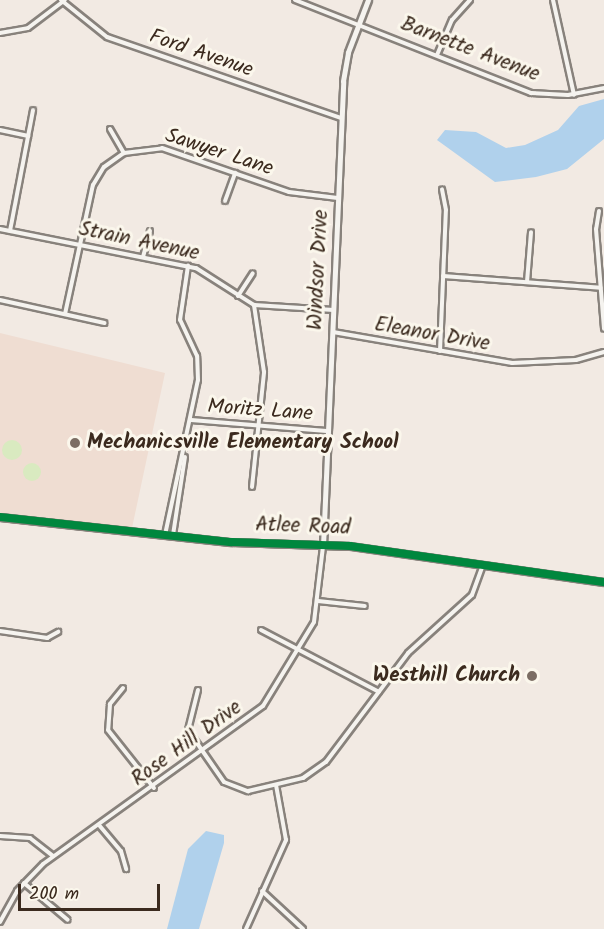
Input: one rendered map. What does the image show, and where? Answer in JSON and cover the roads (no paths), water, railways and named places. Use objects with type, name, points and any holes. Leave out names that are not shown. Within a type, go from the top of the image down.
[{"type":"main road","name":"Windsor Drive","points":[[323,546],[345,62],[369,0]]},
{"type":"main road","name":"Atlee Road","points":[[0,517],[173,536],[323,546],[604,582]]},
{"type":"street","name":"Barnette Avenue","points":[[295,0],[359,22],[531,93],[574,95],[604,88]]},
{"type":"street","points":[[438,56],[452,20],[470,0]]},
{"type":"street","points":[[552,0],[574,95]]},
{"type":"street","points":[[0,33],[28,28],[63,1]]},
{"type":"street","name":"Ford Avenue","points":[[63,1],[107,37],[341,118]]},
{"type":"street","points":[[10,231],[33,110]]},
{"type":"street","points":[[65,314],[82,245],[93,185],[104,167],[124,153],[110,129]]},
{"type":"street","points":[[0,130],[28,136]]},
{"type":"street","name":"Sawyer Lane","points":[[124,153],[162,148],[300,195],[338,198]]},
{"type":"street","points":[[225,201],[235,173]]},
{"type":"street","points":[[440,351],[443,276],[442,189]]},
{"type":"street","points":[[599,211],[604,328]]},
{"type":"street","name":"Strain Avenue","points":[[0,229],[188,266],[214,276],[238,296],[254,304],[334,310]]},
{"type":"street","points":[[143,257],[150,231]]},
{"type":"street","points":[[527,282],[531,232]]},
{"type":"street","points":[[173,536],[199,370],[180,320],[188,266]]},
{"type":"street","points":[[238,296],[253,273]]},
{"type":"street","points":[[443,276],[601,288]]},
{"type":"street","points":[[0,300],[105,323]]},
{"type":"street","points":[[252,487],[262,428],[264,368],[255,338],[254,304]]},
{"type":"street","name":"Eleanor Drive","points":[[333,332],[526,363],[587,359],[604,352]]},
{"type":"street","name":"Moritz Lane","points":[[190,420],[262,428],[328,431]]},
{"type":"street","points":[[165,535],[185,450]]},
{"type":"street","name":"Rose Hill Drive","points":[[0,922],[24,883],[53,856],[154,788],[263,706],[301,651],[318,601],[323,546]]},
{"type":"street","points":[[198,690],[187,721],[202,753],[234,789],[276,785],[303,778],[326,762],[418,643],[472,595],[482,567]]},
{"type":"street","points":[[318,601],[364,606]]},
{"type":"street","points":[[261,630],[379,692]]},
{"type":"street","points":[[0,631],[47,638],[58,632]]},
{"type":"street","points":[[123,688],[110,704],[108,730],[154,788]]},
{"type":"street","points":[[246,929],[285,840],[276,785]]},
{"type":"street","points":[[99,825],[121,851],[126,869]]},
{"type":"street","points":[[0,836],[30,838],[53,856]]},
{"type":"street","points":[[24,883],[68,920]]},
{"type":"street","points":[[262,891],[303,929]]},
{"type":"water","points":[[604,99],[604,139],[567,169],[536,177],[495,182],[437,140],[445,130],[476,132],[506,148],[525,145],[558,130],[579,106]]},
{"type":"water","points":[[206,831],[224,835],[224,843],[199,929],[167,929],[188,849]]},
{"type":"place","name":"Mechanicsville Elementary School","points":[[75,443]]},
{"type":"place","name":"Westhill Church","points":[[532,676]]}]
